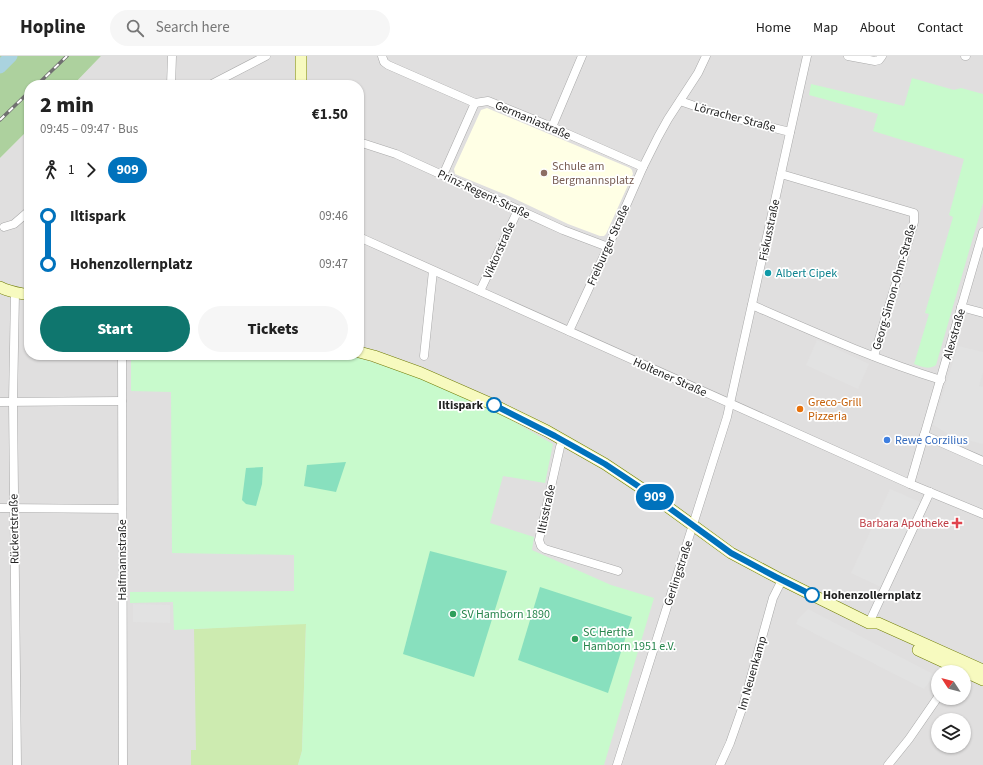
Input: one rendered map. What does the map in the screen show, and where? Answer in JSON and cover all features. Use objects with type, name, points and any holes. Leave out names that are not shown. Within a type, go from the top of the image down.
[{"type":"street","points":[[171,80],[172,56]]},
{"type":"street","points":[[220,80],[266,56]]},
{"type":"street","points":[[301,56],[301,80]]},
{"type":"street","name":"Germaniastraße","points":[[382,56],[384,62],[388,65],[475,103],[488,101],[643,166]]},
{"type":"street","points":[[552,127],[582,56]]},
{"type":"street","name":"Freiburger Straße","points":[[569,331],[608,247],[643,166],[661,130],[698,73],[706,56]]},
{"type":"street","name":"Fiskusstraße","points":[[731,404],[807,56]]},
{"type":"street","points":[[848,56],[875,61],[879,60],[882,56]]},
{"type":"street","name":"Lörracher Straße","points":[[680,102],[718,114],[790,132]]},
{"type":"street","points":[[443,174],[475,103]]},
{"type":"street","name":"Prinz-Regent-Straße","points":[[364,144],[396,154],[443,174],[563,230],[608,247]]},
{"type":"street","name":"Georg-Simon-Ohm-Straße","points":[[781,174],[914,213],[914,222],[874,356]]},
{"type":"street","name":"Viktorstraße","points":[[480,292],[518,210]]},
{"type":"street","points":[[4,227],[14,224],[24,215]]},
{"type":"street","name":"Alexstraße","points":[[910,484],[983,232]]},
{"type":"street","name":"Holtener Straße","points":[[364,239],[910,484],[983,514]]},
{"type":"street","points":[[424,356],[433,271]]},
{"type":"street","points":[[0,287],[5,290],[24,294]]},
{"type":"street","name":"Rückertstraße","points":[[15,293],[13,402],[17,765]]},
{"type":"street","points":[[752,305],[874,356],[941,380]]},
{"type":"street","points":[[961,307],[983,313]]},
{"type":"street","points":[[364,353],[418,372],[446,384],[494,405],[563,440],[605,464],[650,494],[731,553],[869,623],[875,629],[945,665]]},
{"type":"street","name":"Halfmannstraße","points":[[122,360],[123,765]]},
{"type":"street","points":[[0,402],[122,401]]},
{"type":"street","name":"Gerlingstraße","points":[[617,765],[731,404]]},
{"type":"street","points":[[924,435],[983,461]]},
{"type":"street","name":"Iltisstraße","points":[[563,440],[560,447],[539,540],[541,546],[545,549],[618,571]]},
{"type":"street","points":[[869,623],[930,492]]},
{"type":"street","points":[[0,508],[122,509]]},
{"type":"street","name":"Im Neuenkamp","points":[[720,765],[744,706],[773,598],[782,580]]},
{"type":"street","points":[[869,623],[878,623],[983,670]]},
{"type":"street","points":[[971,676],[983,680]]},
{"type":"street","points":[[888,765],[932,705]]},
{"type":"shaded area","points":[[101,56],[983,56],[983,765],[622,765],[684,557],[617,765],[0,765],[0,158],[24,134],[24,360],[364,360],[364,80],[78,80]]},
{"type":"shaded area","name":"Schule am Bergmannsplatz","points":[[487,108],[632,170],[633,174],[604,236],[600,236],[568,224],[511,197],[455,174],[454,169],[481,110]]},
{"type":"shaded area","points":[[817,340],[869,364],[858,389],[806,365]]},
{"type":"shaded area","points":[[958,346],[983,352],[983,372],[979,386],[983,387],[983,444],[952,436],[933,425]]},
{"type":"shaded area","name":"Hohenzollernplatz","points":[[890,489],[920,502],[881,587],[851,573]]},
{"type":"shaded area","points":[[133,604],[170,605],[170,623],[133,622]]},
{"type":"shaded area","points":[[808,609],[931,673],[931,680],[924,689],[796,624],[798,619]]},
{"type":"green space","points":[[0,56],[101,56],[78,80],[24,80],[24,134],[0,158]]},
{"type":"green space","points":[[912,78],[954,90],[961,88],[983,94],[983,203],[936,365],[928,368],[914,364],[929,314],[925,313],[953,217],[949,215],[964,159],[873,131],[878,114],[809,95],[811,84],[904,106]]},
{"type":"green space","name":"Iltispark","points":[[364,359],[413,375],[492,409],[553,444],[545,483],[503,476],[490,523],[534,537],[532,550],[611,585],[654,598],[604,765],[298,765],[302,751],[306,624],[174,630],[173,602],[130,603],[130,592],[294,591],[294,555],[172,553],[171,392],[131,391],[131,360]]},
{"type":"green space","points":[[346,462],[336,492],[304,486],[307,465]]},
{"type":"green space","points":[[263,467],[262,484],[256,506],[246,504],[242,500],[246,468]]},
{"type":"green space","name":"SV Hamborn 1890","points":[[430,551],[507,571],[474,677],[403,654]]},
{"type":"green space","name":"SC Hertha Hamborn 1951 e.V.","points":[[540,587],[632,617],[608,693],[518,660]]},
{"type":"green space","points":[[306,623],[302,751],[298,765],[191,765],[191,750],[196,750],[194,629]]},
{"type":"waterway","points":[[0,67],[11,56]]},
{"type":"railway","points":[[42,80],[67,56]]},
{"type":"railway","points":[[0,120],[24,97]]},
{"type":"bus line","name":"909","points":[[494,405],[555,436],[605,464],[650,494],[731,553],[812,595]]},
{"type":"place","name":"Schule am Bergmannsplatz","points":[[544,173]]},
{"type":"place","name":"Albert Cipek","points":[[768,273]]},
{"type":"place","name":"Iltispark","points":[[494,405]]},
{"type":"place","name":"Greco-Grill Pizzeria","points":[[800,409]]},
{"type":"place","name":"Rewe Corzilius","points":[[887,440]]},
{"type":"place","name":"Barbara Apotheke","points":[[957,523]]},
{"type":"place","name":"Hohenzollernplatz","points":[[812,595]]},
{"type":"place","name":"SV Hamborn 1890","points":[[453,614]]},
{"type":"place","name":"SC Hertha Hamborn 1951 e.V.","points":[[575,639]]}]
